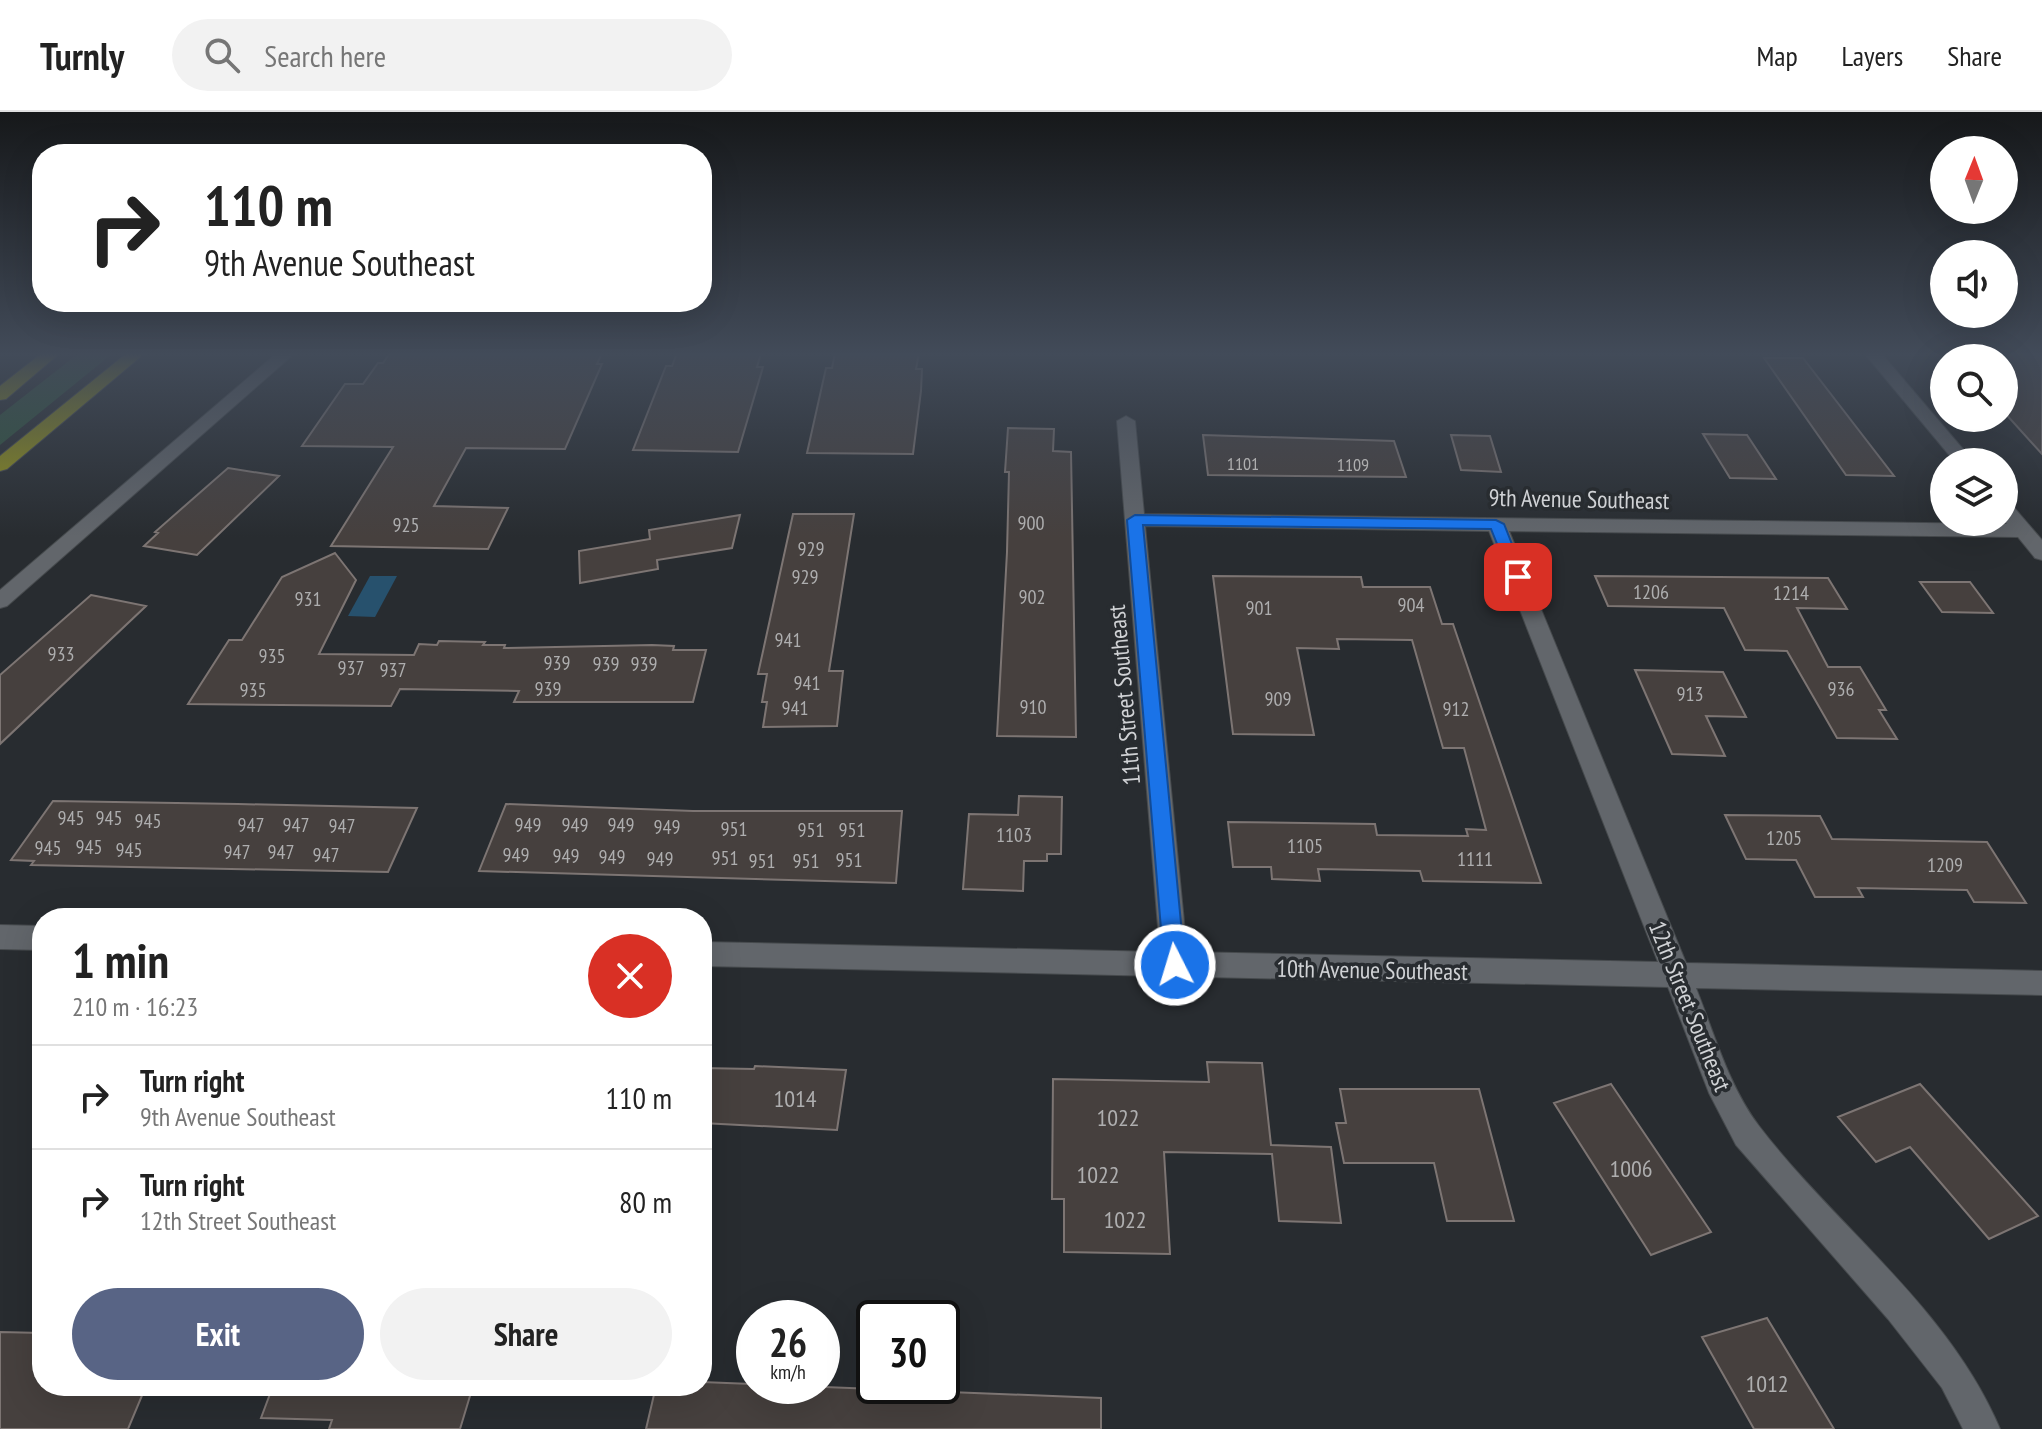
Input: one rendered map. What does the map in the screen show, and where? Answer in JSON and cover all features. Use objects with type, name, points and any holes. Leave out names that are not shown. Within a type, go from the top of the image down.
[{"type":"highway","points":[[0,465],[62,414]]},
{"type":"street","points":[[0,601],[216,414]]},
{"type":"street","points":[[1924,414],[1953,448]]},
{"type":"street","name":"11th Street Southeast","points":[[1126,421],[1175,965]]},
{"type":"street","name":"9th Avenue Southeast","points":[[1135,520],[2023,531]]},
{"type":"street","name":"12th Street Southeast","points":[[1496,524],[1724,1093],[1747,1135],[1900,1307],[1954,1376],[1982,1429]]},
{"type":"street","points":[[2018,525],[2042,553]]},
{"type":"street","points":[[0,937],[32,938]]},
{"type":"street","name":"10th Avenue Southeast","points":[[712,954],[1678,978],[2042,983]]},
{"type":"green space","points":[[1,414],[38,414],[0,445]]},
{"type":"water","points":[[370,576],[397,576],[375,617],[348,616]]},
{"type":"building","points":[[324,414],[580,414],[565,449],[466,448],[434,506],[508,508],[488,549],[331,546],[393,447],[302,446]]},
{"type":"building","points":[[647,414],[749,414],[738,452],[633,450]]},
{"type":"building","points":[[816,414],[918,414],[913,454],[807,453]]},
{"type":"building","points":[[1804,414],[1847,414],[1894,476],[1846,475]]},
{"type":"building","points":[[2018,414],[2042,414],[2042,454],[2018,427]]},
{"type":"building","points":[[1008,428],[1054,429],[1053,451],[1071,452],[1076,737],[997,736],[1007,552],[1009,472],[1005,472]]},
{"type":"building","points":[[1703,434],[1747,435],[1776,479],[1730,478]]},
{"type":"building","points":[[1203,435],[1394,441],[1406,477],[1208,475]]},
{"type":"building","points":[[1451,435],[1490,436],[1501,472],[1461,470]]},
{"type":"building","points":[[228,468],[279,476],[197,555],[144,546],[158,533],[155,532]]},
{"type":"building","points":[[793,514],[854,514],[829,671],[843,671],[837,726],[763,727],[767,702],[762,702],[767,674],[758,674]]},
{"type":"building","points":[[740,515],[732,548],[657,560],[658,569],[580,583],[579,551],[650,539],[649,530]]},
{"type":"building","points":[[335,553],[356,580],[319,654],[414,655],[419,644],[437,645],[439,641],[485,642],[483,645],[505,645],[504,648],[652,645],[674,646],[673,650],[706,650],[693,702],[514,702],[519,691],[400,689],[391,706],[188,704],[229,640],[242,640],[282,577]]},
{"type":"building","points":[[1213,576],[1361,577],[1363,587],[1430,587],[1442,624],[1453,624],[1541,883],[1423,881],[1420,871],[1318,869],[1320,881],[1272,879],[1271,867],[1233,867],[1228,822],[1375,824],[1377,835],[1468,836],[1466,829],[1486,830],[1464,748],[1443,748],[1412,640],[1337,639],[1339,649],[1297,648],[1314,735],[1233,734]]},
{"type":"building","points":[[1595,576],[1828,578],[1847,609],[1797,608],[1828,667],[1860,667],[1886,710],[1879,710],[1897,739],[1837,738],[1787,651],[1745,650],[1724,608],[1608,606]]},
{"type":"building","points":[[1920,582],[1970,582],[1993,613],[1942,612]]},
{"type":"building","points":[[91,595],[146,606],[0,744],[0,675]]},
{"type":"building","points":[[1635,670],[1723,672],[1746,717],[1706,716],[1725,756],[1672,754]]},
{"type":"building","points":[[1019,796],[1062,797],[1061,854],[1047,854],[1047,861],[1024,861],[1023,891],[963,889],[969,814],[1018,815]]},
{"type":"building","points":[[53,801],[417,808],[388,872],[31,865],[34,861],[11,860]]},
{"type":"building","points":[[506,804],[693,811],[902,811],[896,883],[479,871]]},
{"type":"building","points":[[1725,815],[1820,816],[1832,839],[1987,842],[2026,903],[1974,902],[1967,890],[1858,888],[1863,897],[1815,897],[1796,860],[1746,859]]},
{"type":"building","points":[[1207,1062],[1262,1063],[1271,1145],[1331,1147],[1341,1223],[1279,1221],[1272,1154],[1164,1152],[1170,1254],[1064,1252],[1064,1199],[1052,1199],[1053,1079],[1209,1082]]},
{"type":"building","points":[[755,1066],[846,1070],[837,1130],[712,1124],[712,1068],[754,1069]]},
{"type":"building","points":[[1611,1084],[1711,1232],[1651,1255],[1554,1103]]},
{"type":"building","points":[[1920,1084],[2038,1216],[1989,1239],[1910,1147],[1876,1162],[1838,1117]]},
{"type":"building","points":[[1340,1089],[1479,1089],[1514,1221],[1447,1221],[1434,1163],[1344,1163],[1336,1123],[1346,1123]]},
{"type":"building","points":[[1767,1318],[1834,1429],[1754,1429],[1702,1337]]},
{"type":"building","points":[[0,1332],[32,1333],[32,1396],[142,1396],[128,1429],[0,1429]]},
{"type":"building","points":[[712,1382],[736,1383],[736,1404],[840,1404],[840,1388],[856,1388],[856,1404],[960,1404],[960,1392],[1101,1398],[1101,1429],[646,1429],[654,1396],[712,1396]]},
{"type":"building","points":[[269,1396],[470,1396],[460,1429],[329,1429],[332,1420],[261,1418]]},
{"type":"route","points":[[1175,965],[1135,520],[1496,524],[1518,577]]}]
